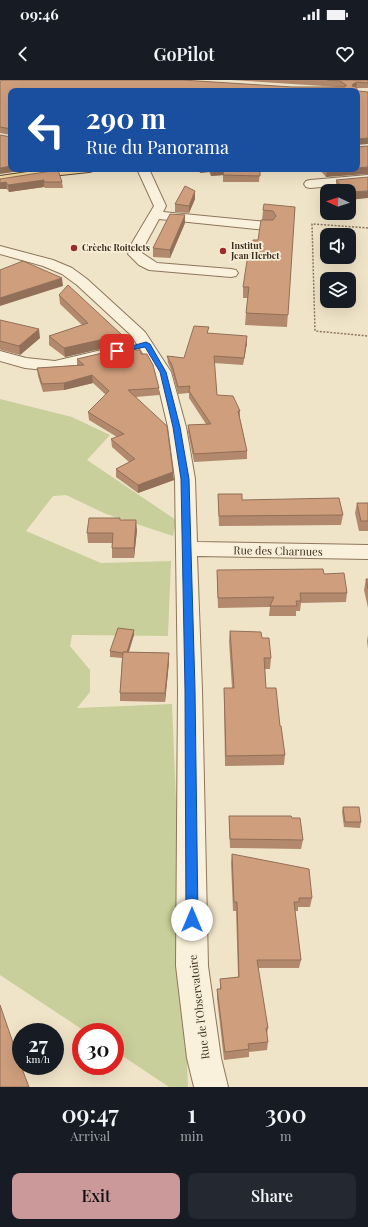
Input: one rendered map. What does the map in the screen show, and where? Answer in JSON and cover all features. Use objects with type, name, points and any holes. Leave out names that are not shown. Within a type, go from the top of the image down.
[{"type":"main road","points":[[0,180],[54,172]]},
{"type":"street","points":[[144,172],[160,206],[139,243],[135,254],[144,262],[154,267],[232,273]]},
{"type":"street","points":[[310,184],[368,179]]},
{"type":"street","points":[[156,215],[267,226]]},
{"type":"street","name":"Rue de l'Observatoire","points":[[0,250],[48,263],[66,271],[82,282],[137,332],[132,348],[163,372],[177,427],[185,479],[187,549],[190,698],[192,966],[204,1058],[211,1087]]},
{"type":"street","points":[[0,265],[32,258]]},
{"type":"street","points":[[0,356],[25,363],[55,366],[132,348]]},
{"type":"street","name":"Rue des Charnues","points":[[187,549],[368,552]]},
{"type":"path","points":[[368,228],[312,224],[315,330],[368,336]]},
{"type":"green space","points":[[0,399],[72,417],[110,435],[87,460],[176,520],[173,536],[106,514],[66,495],[53,496],[26,531],[101,563],[171,561],[168,636],[72,635],[70,646],[90,670],[90,692],[77,708],[172,704],[188,1087],[169,1087],[124,1057],[124,1023],[72,1023],[0,975]]},
{"type":"building","points":[[182,80],[292,87],[345,87],[346,85],[340,81],[327,80],[368,80],[368,83],[357,82],[353,84],[352,86],[356,88],[8,88],[8,128],[0,127],[0,81]]},
{"type":"building","points":[[360,91],[368,92],[368,138],[360,139]]},
{"type":"building","points":[[0,135],[8,136],[8,167],[0,168]]},
{"type":"building","points":[[368,146],[368,167],[360,168],[360,147]]},
{"type":"building","points":[[45,172],[59,172],[62,182],[44,182],[44,180],[8,185],[6,182],[0,183],[0,179]]},
{"type":"building","points":[[224,172],[260,172],[260,176],[223,175]]},
{"type":"building","points":[[368,177],[368,191],[356,192],[356,184],[340,184],[336,180]]},
{"type":"building","points":[[185,186],[195,191],[189,206],[175,204]]},
{"type":"building","points":[[264,204],[295,207],[288,315],[246,313],[249,287],[243,287],[248,254],[251,254],[253,240],[258,240],[261,220],[273,220],[276,216],[273,211],[263,210]]},
{"type":"building","points":[[170,214],[185,215],[170,250],[153,248]]},
{"type":"building","points":[[23,261],[62,278],[0,298],[0,270]]},
{"type":"building","points":[[68,285],[122,335],[64,348],[49,336],[88,323],[59,295]]},
{"type":"building","points":[[0,320],[39,329],[19,346],[0,341]]},
{"type":"building","points":[[194,326],[209,327],[207,333],[247,336],[244,358],[214,356],[217,395],[233,396],[240,411],[238,411],[247,451],[194,454],[188,425],[211,424],[189,391],[190,386],[178,387],[172,365],[167,356],[184,358]]},
{"type":"building","points":[[132,346],[136,350],[140,350],[141,354],[147,354],[153,365],[159,388],[128,390],[167,426],[173,472],[138,485],[116,469],[135,459],[111,439],[124,434],[88,412],[109,391],[92,375],[64,383],[42,384],[37,368],[84,365],[77,359]]},
{"type":"building","points":[[218,494],[242,494],[242,500],[339,498],[343,515],[219,516]]},
{"type":"building","points":[[357,503],[368,503],[368,521],[361,521]]},
{"type":"building","points":[[89,518],[120,518],[120,520],[136,520],[134,548],[112,548],[113,533],[87,533]]},
{"type":"building","points":[[323,569],[324,574],[344,573],[347,593],[300,593],[301,601],[296,601],[297,606],[270,606],[274,597],[218,598],[217,570]]},
{"type":"building","points":[[118,628],[134,630],[127,652],[123,653],[110,651]]},
{"type":"building","points":[[230,631],[261,632],[262,638],[269,638],[271,658],[264,658],[266,688],[276,688],[285,755],[226,756],[224,688],[234,688]]},
{"type":"building","points":[[123,652],[169,653],[165,693],[120,693]]},
{"type":"building","points":[[343,807],[359,807],[361,822],[345,822]]},
{"type":"building","points":[[229,816],[291,816],[292,818],[300,818],[303,840],[230,839]]},
{"type":"building","points":[[232,854],[309,869],[312,898],[299,898],[299,902],[294,902],[301,960],[257,960],[268,1028],[266,1028],[268,1042],[248,1044],[249,1049],[225,1052],[217,989],[221,989],[220,979],[239,977],[237,902],[234,902]]},
{"type":"building","points":[[0,1005],[12,1040],[12,1075],[24,1075],[29,1087],[0,1087]]},
{"type":"place","name":"Crèche Roitelets","points":[[74,248]]},
{"type":"place","name":"Institut Jean Herbet","points":[[223,251]]},
{"type":"route","points":[[117,351],[146,344],[163,372],[177,427],[185,479],[190,690],[192,920]]}]
